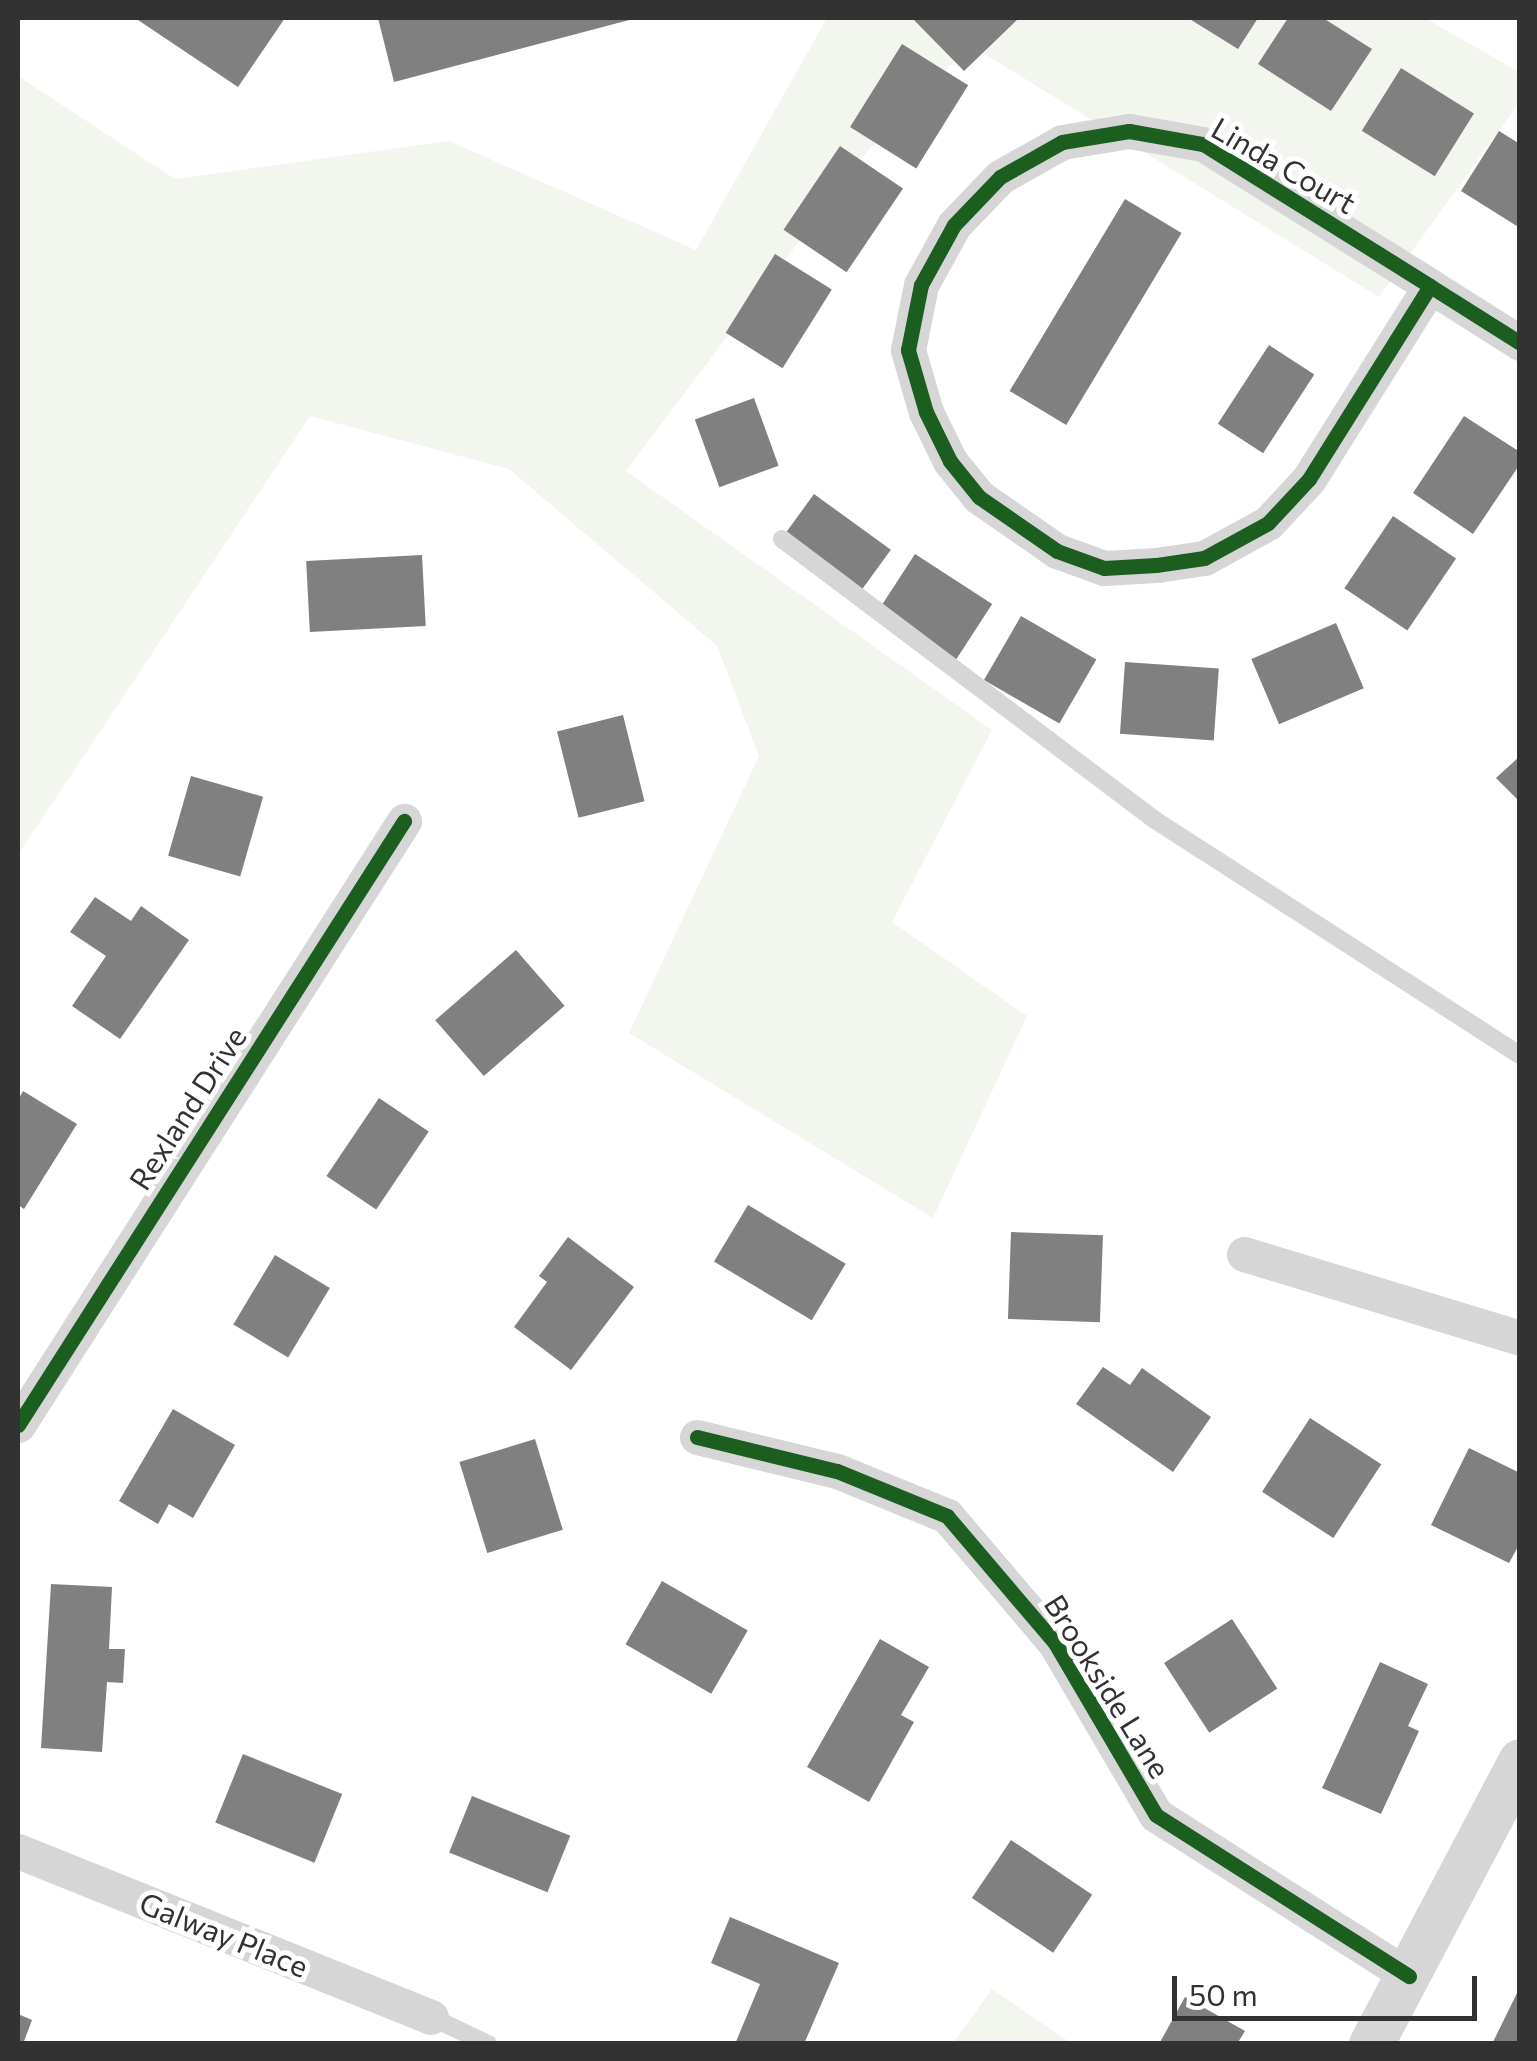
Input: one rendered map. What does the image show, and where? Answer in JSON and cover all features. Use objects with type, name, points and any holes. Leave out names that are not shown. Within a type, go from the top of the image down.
[{"type":"street","name":"Linda Court","points":[[1430,286],[1310,479],[1268,523],[1204,558],[1156,565],[1104,568],[1057,551],[979,497],[950,460],[926,412],[908,350],[921,285],[954,225],[1000,177],[1062,142],[1129,130],[1204,144],[1430,286],[1520,344]]},
{"type":"street","name":"Rexland Drive","points":[[18,1425],[404,821]]},
{"type":"street","points":[[1244,1254],[1520,1338]]},
{"type":"street","name":"Brookside Lane","points":[[697,1437],[837,1470],[946,1516],[1055,1643],[1156,1815],[1409,1976]]},
{"type":"street","points":[[1371,2044],[1520,1762]]},
{"type":"street","name":"Galway Place","points":[[18,1851],[432,2018]]},
{"type":"lane","points":[[782,539],[1155,820],[1520,1055]]},
{"type":"lane","points":[[432,2018],[488,2044]]},
{"type":"shaded area","points":[[827,18],[1425,18],[1519,72],[1519,103],[1379,297],[970,45],[865,154],[626,471],[992,730],[892,922],[1027,1016],[933,1218],[629,1033],[759,756],[717,646],[509,469],[310,416],[18,855],[18,76],[175,179],[449,141],[696,250]]},
{"type":"shaded area","points":[[992,1989],[1071,2043],[953,2043]]},
{"type":"building","points":[[135,18],[285,18],[238,87]]},
{"type":"building","points":[[378,18],[633,18],[633,19],[394,82]]},
{"type":"building","points":[[912,18],[1019,18],[964,71]]},
{"type":"building","points":[[1188,18],[1258,18],[1238,49]]},
{"type":"building","points":[[1288,18],[1323,18],[1372,49],[1331,111],[1258,64]]},
{"type":"building","points":[[902,44],[968,85],[916,168],[850,127]]},
{"type":"building","points":[[1401,68],[1474,114],[1435,176],[1362,131]]},
{"type":"building","points":[[1499,131],[1520,144],[1520,228],[1461,191]]},
{"type":"building","points":[[840,146],[903,188],[847,272],[784,230]]},
{"type":"building","points":[[1125,199],[1182,233],[1066,425],[1010,391]]},
{"type":"building","points":[[775,254],[832,290],[783,368],[726,333]]},
{"type":"building","points":[[1269,345],[1314,374],[1263,453],[1218,424]]},
{"type":"building","points":[[754,398],[779,466],[719,487],[695,420]]},
{"type":"building","points":[[1464,416],[1520,452],[1520,464],[1473,534],[1413,493]]},
{"type":"building","points":[[814,494],[891,550],[856,598],[779,542]]},
{"type":"building","points":[[1393,516],[1456,558],[1407,631],[1344,588]]},
{"type":"building","points":[[915,554],[992,604],[956,660],[879,610]]},
{"type":"building","points":[[422,555],[426,626],[310,632],[306,561]]},
{"type":"building","points":[[1021,616],[1096,660],[1059,724],[984,680]]},
{"type":"building","points":[[1336,623],[1364,688],[1279,724],[1251,659]]},
{"type":"building","points":[[1125,662],[1219,669],[1214,740],[1120,734]]},
{"type":"building","points":[[623,715],[645,801],[579,818],[557,731]]},
{"type":"building","points":[[1520,756],[1520,802],[1496,778]]},
{"type":"building","points":[[191,776],[263,797],[240,876],[168,856]]},
{"type":"building","points":[[95,897],[131,921],[141,906],[189,940],[120,1039],[72,1006],[106,956],[70,932]]},
{"type":"building","points":[[516,950],[565,1006],[484,1076],[435,1020]]},
{"type":"building","points":[[23,1091],[77,1124],[24,1209],[18,1205],[18,1100]]},
{"type":"building","points":[[379,1098],[429,1132],[376,1209],[326,1176]]},
{"type":"building","points":[[748,1205],[846,1264],[812,1320],[714,1262]]},
{"type":"building","points":[[1011,1232],[1103,1235],[1100,1322],[1008,1319]]},
{"type":"building","points":[[568,1237],[634,1287],[571,1370],[514,1327],[547,1282],[539,1276]]},
{"type":"building","points":[[275,1255],[330,1288],[288,1357],[233,1324]]},
{"type":"building","points":[[1103,1367],[1130,1385],[1142,1368],[1211,1417],[1173,1472],[1076,1404]]},
{"type":"building","points":[[173,1409],[235,1445],[193,1518],[169,1504],[158,1524],[119,1501]]},
{"type":"building","points":[[1310,1418],[1381,1464],[1333,1538],[1262,1492]]},
{"type":"building","points":[[535,1439],[563,1530],[487,1553],[459,1462]]},
{"type":"building","points":[[1469,1448],[1520,1473],[1520,1543],[1509,1563],[1431,1525]]},
{"type":"building","points":[[662,1581],[748,1630],[711,1694],[626,1644]]},
{"type":"building","points":[[51,1584],[112,1587],[109,1649],[125,1649],[123,1683],[107,1682],[102,1752],[41,1748]]},
{"type":"building","points":[[1232,1619],[1277,1689],[1209,1733],[1164,1663]]},
{"type":"building","points":[[880,1639],[929,1667],[901,1715],[914,1722],[869,1802],[807,1767]]},
{"type":"building","points":[[1380,1662],[1428,1684],[1408,1726],[1419,1731],[1381,1814],[1322,1788]]},
{"type":"building","points":[[243,1754],[342,1794],[314,1863],[215,1823]]},
{"type":"building","points":[[472,1796],[570,1836],[547,1892],[449,1853]]},
{"type":"building","points":[[1011,1840],[1092,1895],[1053,1953],[972,1898]]},
{"type":"building","points":[[730,1917],[839,1963],[804,2044],[735,2044],[760,1984],[711,1963]]},
{"type":"building","points":[[1520,1987],[1520,2044],[1492,2044]]},
{"type":"building","points":[[1185,1997],[1245,2031],[1237,2044],[1159,2044]]},
{"type":"building","points":[[18,2014],[32,2020],[23,2044],[18,2044]]},
{"type":"cycle path","points":[[1430,286],[1309,479],[1268,523],[1204,558],[1156,565],[1104,568],[1057,551],[979,497],[950,461],[926,412],[908,350],[921,285],[954,225],[1000,177],[1062,142],[1129,131],[1203,144],[1430,286],[1520,343]]},
{"type":"cycle path","points":[[18,1425],[404,821]]},
{"type":"cycle path","points":[[697,1437],[837,1471],[947,1516],[1055,1643],[1156,1815],[1409,1976]]}]
